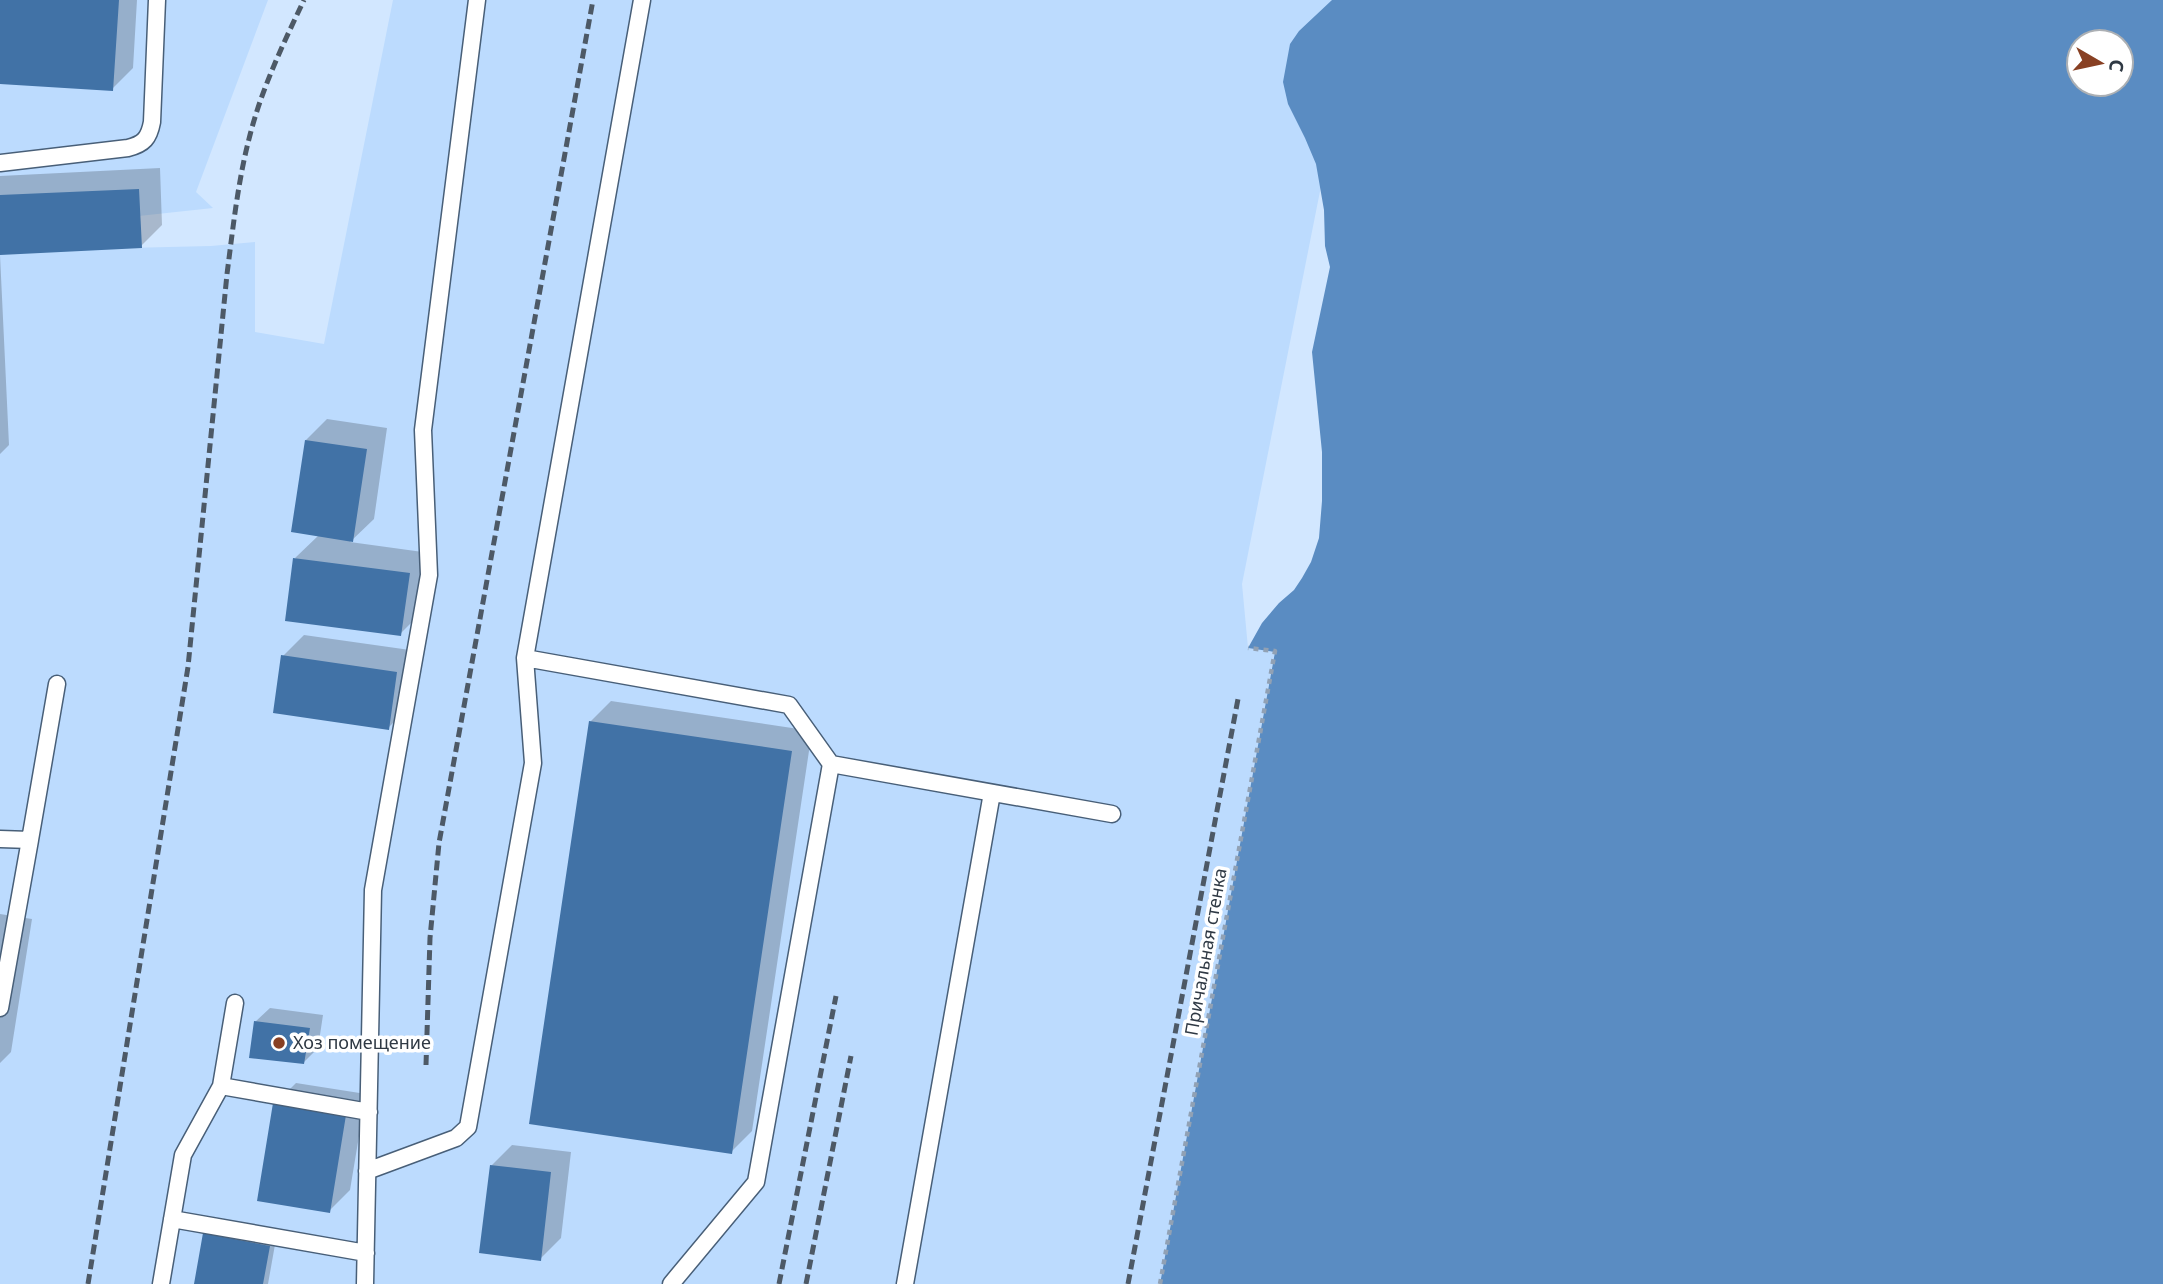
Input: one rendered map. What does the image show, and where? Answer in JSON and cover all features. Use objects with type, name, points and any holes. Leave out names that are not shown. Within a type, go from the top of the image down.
[{"type":"lane","points":[[0,163],[128,148],[140,145],[149,136],[158,0]]},
{"type":"lane","points":[[365,1284],[373,890],[429,575],[423,430],[477,0]]},
{"type":"lane","points":[[368,1171],[456,1138],[468,1127],[533,763],[525,658],[642,0]]},
{"type":"lane","points":[[525,658],[789,705],[831,764],[1112,814]]},
{"type":"lane","points":[[0,1008],[57,684]]},
{"type":"lane","points":[[671,1284],[756,1182],[831,764]]},
{"type":"lane","points":[[905,1284],[992,793]]},
{"type":"lane","points":[[0,839],[30,840]]},
{"type":"lane","points":[[161,1284],[183,1155],[221,1086],[235,1003]]},
{"type":"lane","points":[[221,1086],[369,1112]]},
{"type":"lane","points":[[173,1219],[366,1253]]},
{"type":"path","name":"Причальная стенка","points":[[1160,1284],[1275,651],[1248,648]]},
{"type":"shaded area","points":[[0,0],[268,0],[196,192],[213,208],[0,231]]},
{"type":"shaded area","points":[[393,0],[1358,0],[1242,584],[1248,648],[1275,651],[1160,1284],[0,1284],[0,251],[211,246],[255,242],[255,332],[324,344]]},
{"type":"shaded area","points":[[1332,0],[2163,0],[2163,1284],[1160,1284],[1275,652],[1248,648],[1262,623],[1302,578],[1319,538],[1322,452],[1312,352],[1330,267],[1325,246],[1324,210],[1316,164],[1288,104],[1283,82],[1290,44],[1299,31]]},
{"type":"building","points":[[0,0],[119,0],[113,91],[0,84]]},
{"type":"building","points":[[139,189],[142,248],[0,255],[0,195]]},
{"type":"building","points":[[305,440],[367,449],[353,542],[291,532]]},
{"type":"building","points":[[293,558],[410,573],[401,636],[285,621]]},
{"type":"building","points":[[281,655],[397,672],[389,730],[273,713]]},
{"type":"building","points":[[589,721],[792,751],[732,1154],[529,1124]]},
{"type":"building","name":"Хоз помещение","points":[[254,1021],[310,1028],[304,1064],[249,1058]]},
{"type":"building","points":[[273,1103],[346,1115],[330,1213],[257,1201]]},
{"type":"building","points":[[490,1165],[551,1172],[541,1261],[479,1253]]},
{"type":"building","points":[[203,1233],[270,1246],[263,1284],[194,1284]]},
{"type":"railway","points":[[88,1284],[188,667],[227,274],[239,187],[261,100],[304,0]]},
{"type":"railway","points":[[426,1065],[430,938],[439,843],[593,0]]},
{"type":"railway","points":[[1128,1284],[1238,699]]},
{"type":"railway","points":[[779,1284],[836,996]]},
{"type":"railway","points":[[806,1284],[851,1056]]},
{"type":"place","name":"Хоз помещение","points":[[279,1043]]}]
